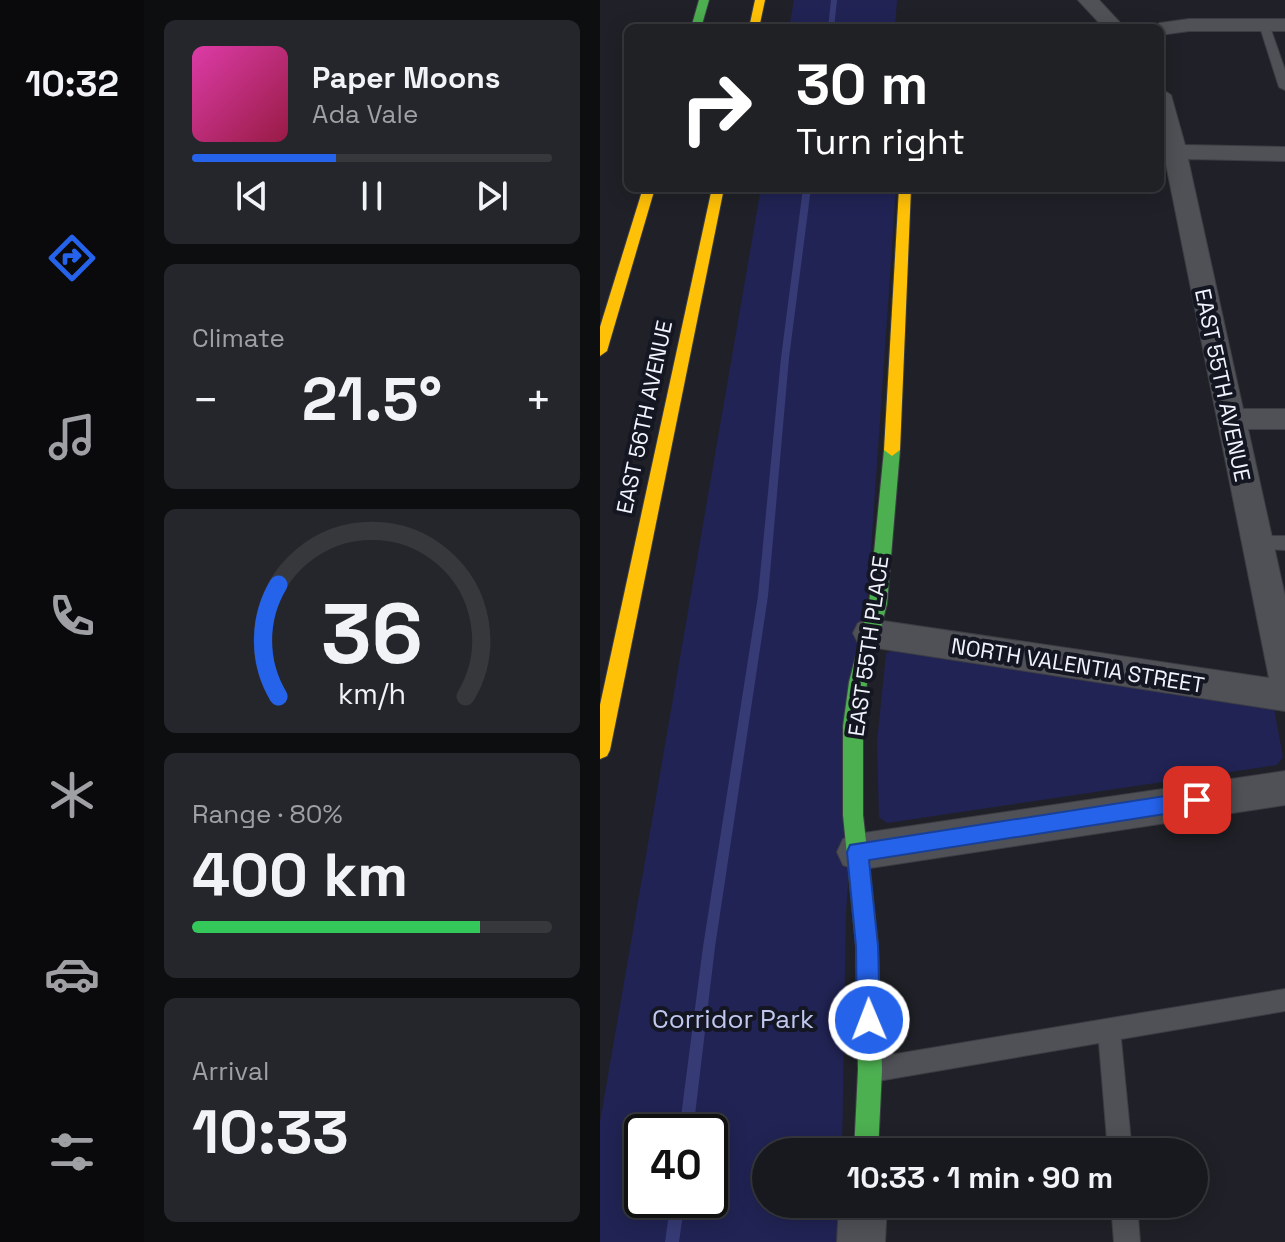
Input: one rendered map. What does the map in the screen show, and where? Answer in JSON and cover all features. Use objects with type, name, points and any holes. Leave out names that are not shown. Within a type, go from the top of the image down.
[{"type":"main road","points":[[697,24],[704,0]]},
{"type":"main road","points":[[755,24],[760,0]]},
{"type":"main road","points":[[600,351],[648,192]]},
{"type":"main road","name":"EAST 56TH AVENUE","points":[[600,750],[717,192]]},
{"type":"main road","name":"EAST 55TH PLACE","points":[[867,1138],[870,1070],[867,946],[852,782],[853,726],[858,682],[878,604],[880,560],[890,496],[905,192]]},
{"type":"street","points":[[1088,0],[1111,24]]},
{"type":"street","points":[[1164,28],[1189,25],[1275,24]]},
{"type":"street","name":"EAST 55TH AVENUE","points":[[1164,128],[1285,676]]},
{"type":"street","points":[[1167,152],[1285,154]]},
{"type":"street","points":[[1229,419],[1285,419]]},
{"type":"street","name":"NORTH VALENTIA STREET","points":[[870,633],[1285,696]]},
{"type":"street","points":[[857,852],[1285,788]]},
{"type":"street","points":[[861,1242],[862,1218]]},
{"type":"lane","points":[[1275,24],[1285,87]]},
{"type":"lane","points":[[1256,543],[1285,543]]},
{"type":"lane","points":[[870,1070],[1285,1000]]},
{"type":"lane","points":[[1109,1030],[1119,1138]]},
{"type":"lane","points":[[1125,1218],[1127,1242]]},
{"type":"green space","points":[[794,0],[897,0],[895,24],[790,24]]},
{"type":"green space","name":"Corridor Park","points":[[760,192],[896,192],[846,912],[842,1138],[752,1138],[752,1218],[838,1218],[837,1242],[600,1242],[600,1122]]},
{"type":"green space","points":[[894,648],[1274,709],[1283,757],[1277,765],[887,823],[879,817],[877,742],[886,654]]},
{"type":"waterway","points":[[831,24],[834,0]]},
{"type":"waterway","points":[[688,1114],[709,947],[763,596],[785,358],[806,192]]},
{"type":"waterway","points":[[672,1242],[675,1218]]},
{"type":"traffic: fast","points":[[697,24],[704,0]]},
{"type":"traffic: fast","points":[[867,1138],[870,1070],[867,946],[853,815],[853,726],[858,682],[878,604],[892,450]]},
{"type":"traffic: slow","points":[[755,24],[760,0]]},
{"type":"traffic: slow","points":[[600,351],[648,192]]},
{"type":"traffic: slow","points":[[600,750],[717,192]]},
{"type":"traffic: slow","points":[[892,450],[905,192]]},
{"type":"route","points":[[869,1020],[867,946],[857,852],[1197,800]]}]
